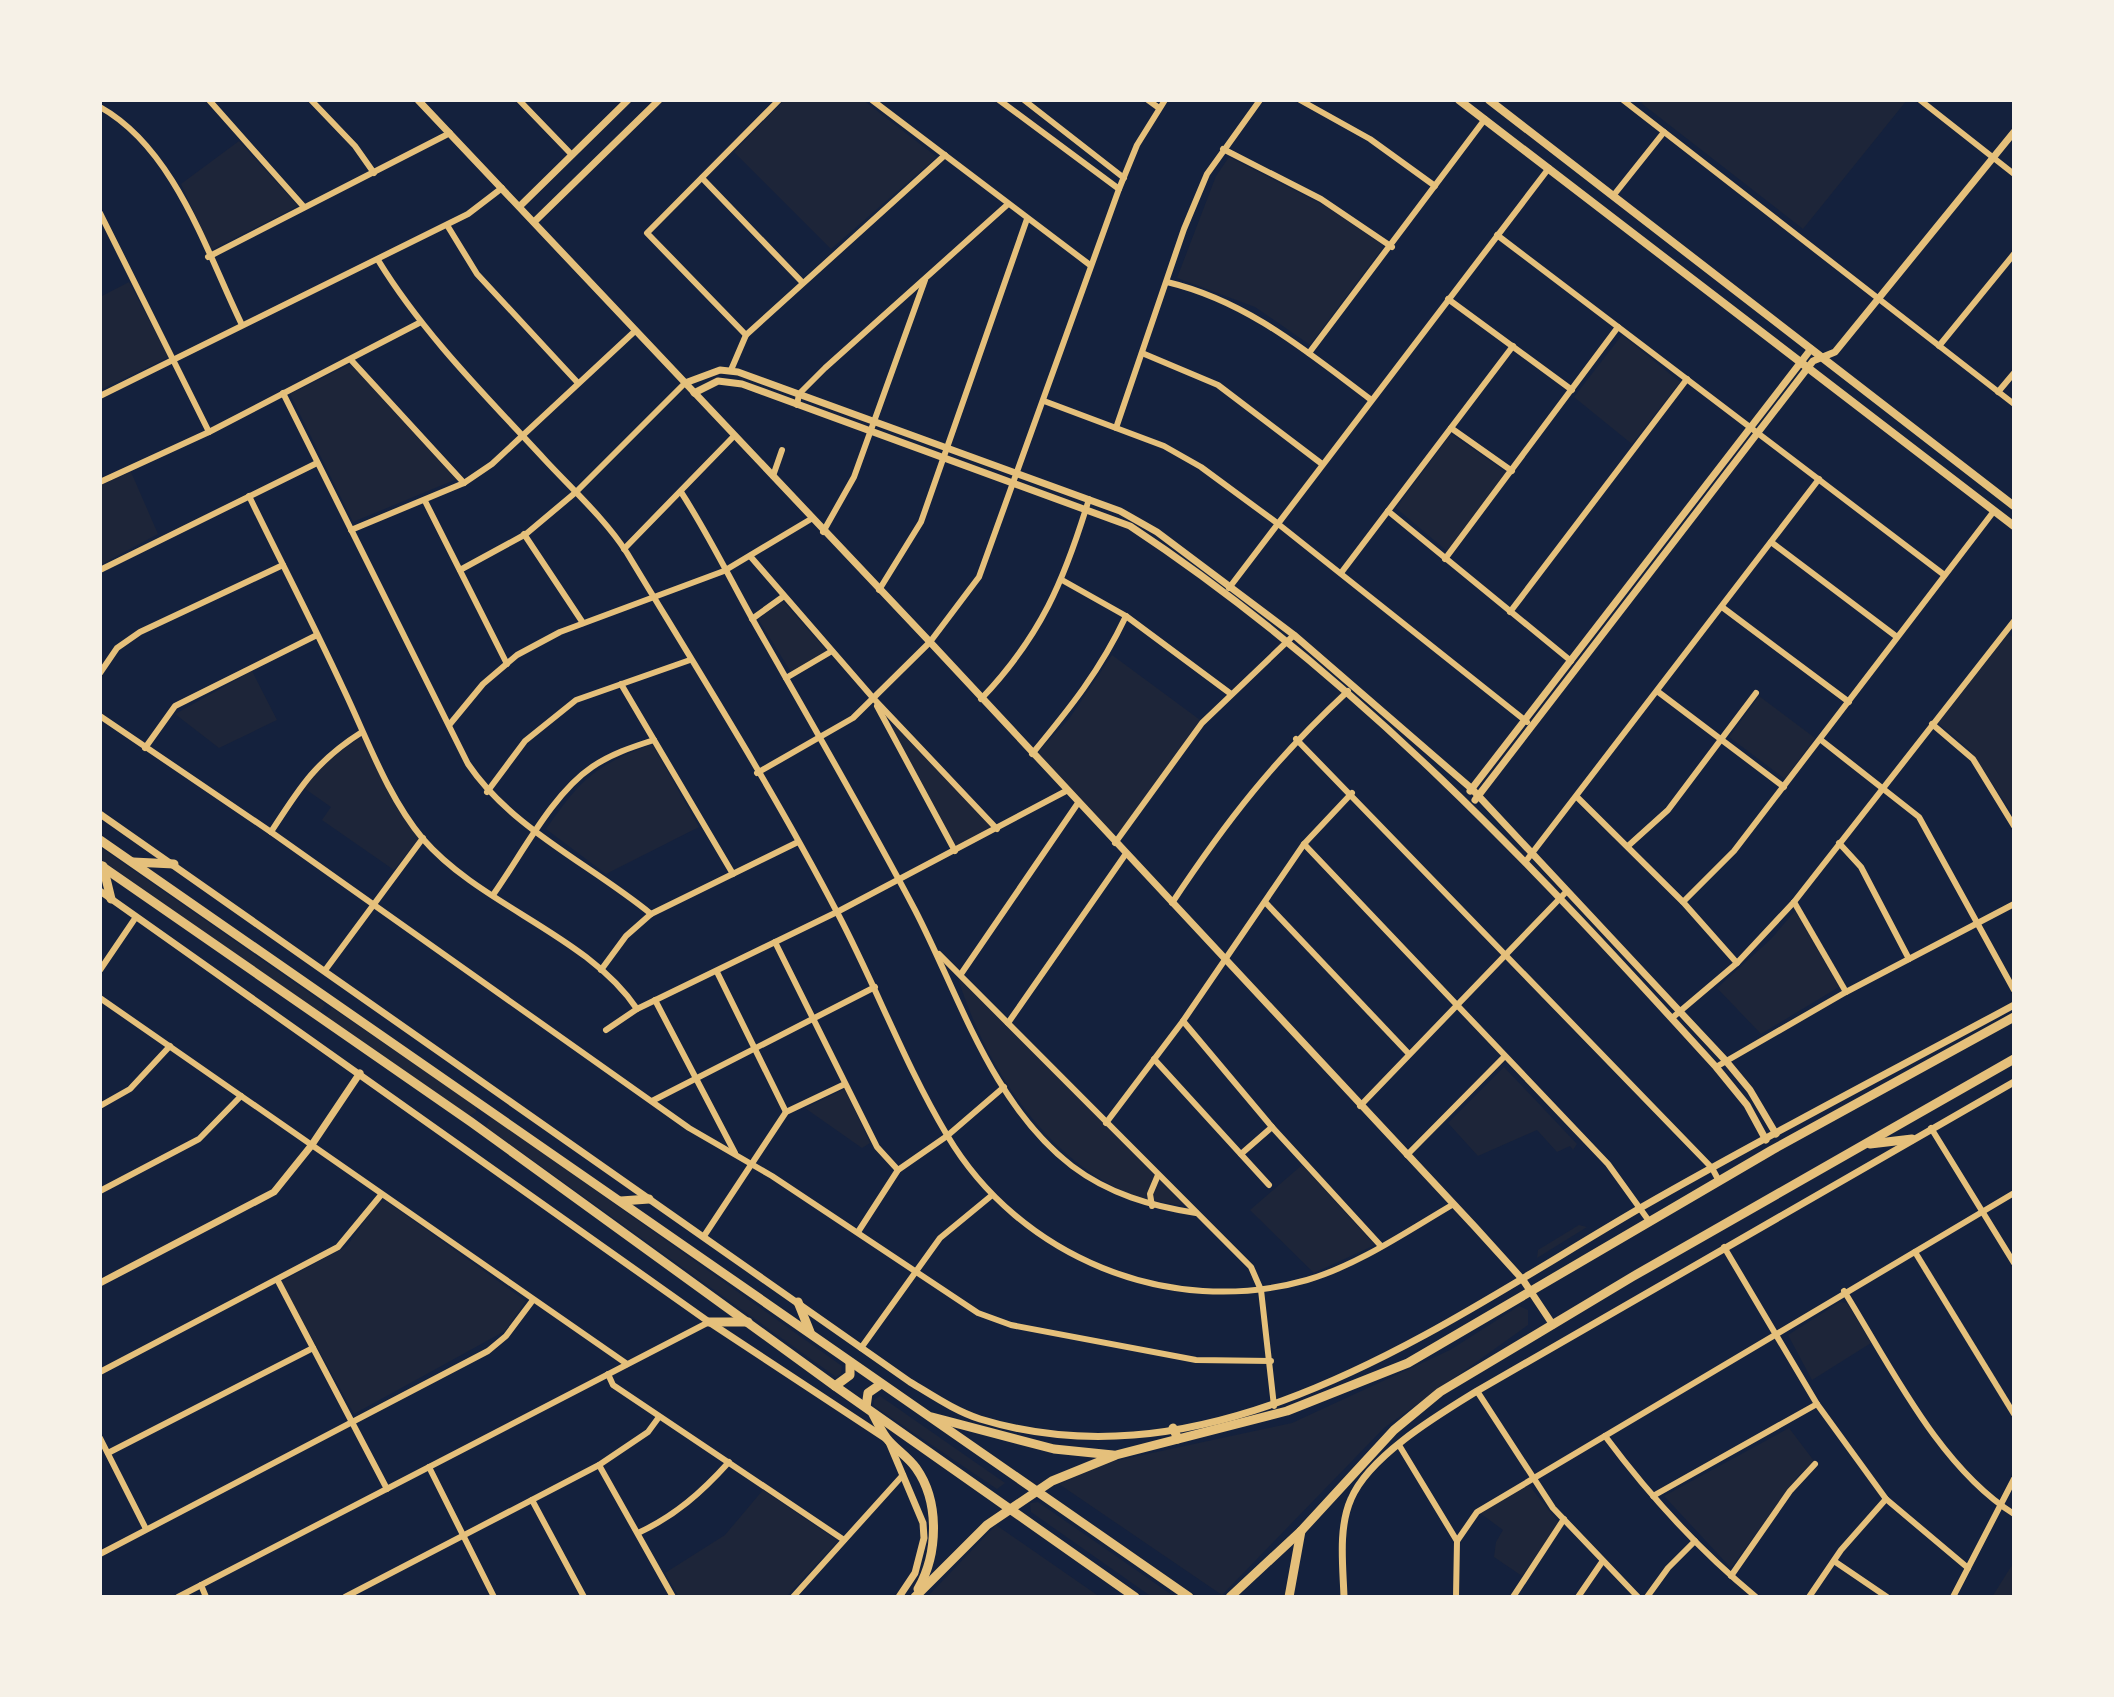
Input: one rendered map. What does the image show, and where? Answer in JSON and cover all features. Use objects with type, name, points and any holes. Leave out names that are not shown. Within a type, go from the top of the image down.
[{"type":"main road","points":[[1459,100],[2014,526]]},
{"type":"main road","points":[[1489,100],[2014,506]]},
{"type":"main road","points":[[1648,245],[1658,232]]},
{"type":"main road","points":[[100,840],[1189,1597]]},
{"type":"main road","points":[[132,862],[174,864]]},
{"type":"main road","points":[[101,866],[111,899]]},
{"type":"main road","points":[[101,866],[471,1122],[835,1386],[1135,1597]]},
{"type":"main road","points":[[914,1597],[967,1543],[1035,1490],[1116,1455],[1287,1411],[1408,1363],[1719,1181],[2014,1017]]},
{"type":"main road","points":[[1230,1597],[1301,1531],[1417,1409],[1553,1325],[2014,1059]]},
{"type":"main road","points":[[471,1122],[485,1116],[482,1104]]},
{"type":"main road","points":[[1862,1145],[1912,1139]]},
{"type":"main road","points":[[620,1201],[649,1199]]},
{"type":"main road","points":[[798,1302],[810,1332]]},
{"type":"main road","points":[[709,1322],[748,1322]]},
{"type":"main road","points":[[835,1386],[850,1375],[850,1362]]},
{"type":"main road","points":[[881,1384],[868,1393],[868,1409],[888,1440],[919,1471],[932,1513],[933,1547],[927,1574],[914,1597]]},
{"type":"main road","points":[[924,1414],[1054,1449],[1116,1455]]},
{"type":"main road","points":[[996,1433],[1013,1427]]},
{"type":"main road","points":[[1173,1428],[1178,1439]]},
{"type":"main road","points":[[888,1440],[920,1445]]},
{"type":"main road","points":[[1339,1490],[1352,1496]]},
{"type":"main road","points":[[1289,1597],[1301,1531]]},
{"type":"street","points":[[209,100],[304,207]]},
{"type":"street","points":[[311,100],[355,146],[374,173]]},
{"type":"street","points":[[418,100],[930,642],[1523,1280],[1553,1325]]},
{"type":"street","points":[[519,100],[572,155]]},
{"type":"street","points":[[520,206],[628,100]]},
{"type":"street","points":[[534,222],[659,100]]},
{"type":"street","points":[[746,335],[648,237],[649,229],[779,100]]},
{"type":"street","points":[[872,100],[1090,265]]},
{"type":"street","points":[[999,100],[1119,189]]},
{"type":"street","points":[[1024,100],[1124,178]]},
{"type":"street","points":[[1148,100],[1159,108]]},
{"type":"street","points":[[757,773],[853,718],[930,642],[979,577],[1119,189],[1137,145],[1165,100]]},
{"type":"street","points":[[1116,428],[1207,174],[1260,100]]},
{"type":"street","points":[[1300,100],[1370,139],[1435,186]]},
{"type":"street","points":[[1920,100],[2014,174]]},
{"type":"street","points":[[1628,101],[2014,404]]},
{"type":"street","points":[[100,107],[128,125],[157,155],[242,325]]},
{"type":"street","points":[[1309,353],[1392,247],[1485,119]]},
{"type":"street","points":[[1613,196],[1664,132]]},
{"type":"street","points":[[1804,365],[1835,352],[2014,132]]},
{"type":"street","points":[[208,257],[450,133]]},
{"type":"street","points":[[1223,149],[1321,199],[1392,247]]},
{"type":"street","points":[[731,370],[746,335],[945,155]]},
{"type":"street","points":[[1225,594],[1370,399],[1549,168]]},
{"type":"street","points":[[702,178],[802,282]]},
{"type":"street","points":[[100,396],[176,362],[242,325],[447,225],[486,202],[502,188]]},
{"type":"street","points":[[797,405],[799,394],[1007,205]]},
{"type":"street","points":[[100,213],[209,432]]},
{"type":"street","points":[[879,591],[921,522],[1027,219]]},
{"type":"street","points":[[447,225],[477,274],[578,383]]},
{"type":"street","points":[[1497,235],[1943,574]]},
{"type":"street","points":[[1939,346],[2014,254]]},
{"type":"street","points":[[378,260],[421,322],[624,549],[837,912],[947,1136],[991,1196],[1059,1248],[1102,1270],[1155,1286],[1261,1290],[1329,1273],[1452,1205]]},
{"type":"street","points":[[823,532],[845,496],[871,433],[927,277]]},
{"type":"street","points":[[1167,282],[1202,290],[1240,308],[1309,353],[1370,399]]},
{"type":"street","points":[[1448,299],[1572,390]]},
{"type":"street","points":[[100,482],[352,361],[421,322]]},
{"type":"street","points":[[1445,559],[1618,327]]},
{"type":"street","points":[[351,530],[464,483],[492,464],[635,331]]},
{"type":"street","points":[[1341,573],[1513,346]]},
{"type":"street","points":[[1465,798],[1528,723],[1754,431],[1804,365],[1811,349]]},
{"type":"street","points":[[1142,353],[1218,385],[1322,464]]},
{"type":"street","points":[[352,361],[464,483]]},
{"type":"street","points":[[460,570],[524,534],[576,492],[685,383],[720,370],[731,370],[799,394],[1089,499],[1138,520],[1294,635],[1465,798],[1716,1067],[1747,1105],[1766,1140]]},
{"type":"street","points":[[1998,392],[2014,373]]},
{"type":"street","points":[[1510,612],[1687,379]]},
{"type":"street","points":[[694,393],[728,380],[1130,526],[1350,688],[1472,789],[1726,1061],[1750,1090],[1776,1134]]},
{"type":"street","points":[[283,393],[468,764],[487,792],[512,816],[651,914]]},
{"type":"street","points":[[1044,401],[1164,446],[1201,467],[1341,573],[1528,723]]},
{"type":"street","points":[[1451,428],[1512,471]]},
{"type":"street","points":[[1471,805],[1571,661],[1754,431]]},
{"type":"street","points":[[624,549],[734,436]]},
{"type":"street","points":[[773,476],[782,450]]},
{"type":"street","points":[[100,570],[317,463]]},
{"type":"street","points":[[1526,861],[1819,479]]},
{"type":"street","points":[[681,492],[899,879],[975,1038],[1004,1087],[1038,1132],[1072,1166],[1110,1189],[1152,1206],[1196,1213]]},
{"type":"street","points":[[249,496],[362,732],[423,838],[493,895],[601,970],[622,988],[637,1009]]},
{"type":"street","points":[[981,699],[1017,661],[1062,580],[1089,499]]},
{"type":"street","points":[[425,501],[507,664]]},
{"type":"street","points":[[1388,511],[1571,661]]},
{"type":"street","points":[[1683,902],[1734,851],[1994,511]]},
{"type":"street","points":[[450,724],[483,684],[539,644],[583,623],[724,571],[811,519]]},
{"type":"street","points":[[524,534],[583,623]]},
{"type":"street","points":[[1771,542],[1897,637]]},
{"type":"street","points":[[750,556],[874,699],[997,829]]},
{"type":"street","points":[[100,673],[117,648],[140,632],[283,565]]},
{"type":"street","points":[[1062,580],[1126,616],[1231,694]]},
{"type":"street","points":[[752,619],[784,596]]},
{"type":"street","points":[[1722,607],[1849,702]]},
{"type":"street","points":[[1032,754],[1091,682],[1126,616]]},
{"type":"street","points":[[1672,1018],[1737,963],[1794,902],[1881,787],[2012,626]]},
{"type":"street","points":[[145,748],[175,706],[317,635]]},
{"type":"street","points":[[1115,843],[1202,723],[1294,635]]},
{"type":"street","points":[[786,678],[832,651]]},
{"type":"street","points":[[487,792],[525,741],[552,716],[576,700],[690,660]]},
{"type":"street","points":[[621,684],[733,874]]},
{"type":"street","points":[[1172,905],[1222,827],[1296,739],[1350,688]]},
{"type":"street","points":[[1657,691],[1784,787]]},
{"type":"street","points":[[1628,846],[1668,810],[1756,693]]},
{"type":"street","points":[[874,699],[955,851]]},
{"type":"street","points":[[100,716],[271,832],[689,1128],[858,1232],[978,1313],[1011,1325],[1196,1360],[1271,1361]]},
{"type":"street","points":[[1932,724],[1973,759],[2013,822]]},
{"type":"street","points":[[271,832],[322,761],[362,732]]},
{"type":"street","points":[[1296,739],[1352,793],[1712,1168],[1719,1181]]},
{"type":"street","points":[[493,895],[567,790],[589,769],[614,754],[654,740]]},
{"type":"street","points":[[1821,740],[1919,817],[2014,990]]},
{"type":"street","points":[[606,1030],[637,1009],[837,912],[1066,791]]},
{"type":"street","points":[[1106,1123],[1183,1021],[1304,844],[1352,793]]},
{"type":"street","points":[[1577,797],[1683,902],[1737,963]]},
{"type":"street","points":[[961,974],[1078,803]]},
{"type":"street","points":[[100,814],[326,969],[861,1348],[952,1406],[978,1418],[1075,1437],[1173,1428],[1274,1406],[1376,1361],[1523,1280],[1640,1208],[2014,1005]]},
{"type":"street","points":[[326,969],[423,838]]},
{"type":"street","points":[[601,970],[626,936],[651,914],[798,842]]},
{"type":"street","points":[[1839,843],[1861,867],[1909,959]]},
{"type":"street","points":[[1304,844],[1608,1164],[1649,1221]]},
{"type":"street","points":[[1008,1023],[1125,855]]},
{"type":"street","points":[[100,891],[709,1322],[888,1440],[920,1511],[924,1538],[915,1573],[899,1597]]},
{"type":"street","points":[[1360,1106],[1567,891]]},
{"type":"street","points":[[1265,902],[1409,1054]]},
{"type":"street","points":[[1794,902],[1846,992]]},
{"type":"street","points":[[1716,1067],[1846,992],[2014,904]]},
{"type":"street","points":[[100,970],[136,917]]},
{"type":"street","points":[[775,942],[877,1147],[898,1170]]},
{"type":"street","points":[[937,953],[1251,1267],[1261,1290],[1274,1406]]},
{"type":"street","points":[[717,972],[752,1049],[786,1112]]},
{"type":"street","points":[[652,1101],[875,987]]},
{"type":"street","points":[[100,998],[627,1364]]},
{"type":"street","points":[[655,1000],[736,1155]]},
{"type":"street","points":[[1183,1021],[1272,1127],[1381,1246]]},
{"type":"street","points":[[100,1106],[130,1089],[170,1046]]},
{"type":"street","points":[[1407,1155],[1504,1057]]},
{"type":"street","points":[[1154,1059],[1269,1185]]},
{"type":"street","points":[[100,1283],[274,1192],[311,1146],[360,1073]]},
{"type":"street","points":[[1344,1597],[1345,1528],[1352,1496],[1399,1445],[1477,1391],[2014,1082]]},
{"type":"street","points":[[704,1236],[786,1112],[845,1084]]},
{"type":"street","points":[[858,1232],[898,1170],[947,1136],[1004,1087]]},
{"type":"street","points":[[100,1191],[199,1139],[220,1122],[241,1096]]},
{"type":"street","points":[[1241,1154],[1272,1127]]},
{"type":"street","points":[[1931,1128],[2014,1263]]},
{"type":"street","points":[[1152,1206],[1150,1194],[1158,1175]]},
{"type":"street","points":[[1456,1597],[1457,1541],[1470,1517],[1532,1477],[1777,1336],[1783,1327],[2014,1193]]},
{"type":"street","points":[[100,1372],[338,1247],[381,1195]]},
{"type":"street","points":[[861,1348],[940,1238],[991,1196]]},
{"type":"street","points":[[1724,1247],[1817,1404],[1886,1499],[1968,1568]]},
{"type":"street","points":[[1915,1252],[2014,1414]]},
{"type":"street","points":[[278,1281],[387,1489]]},
{"type":"street","points":[[1844,1291],[1951,1458],[2000,1505],[2014,1514]]},
{"type":"street","points":[[100,1554],[488,1351],[506,1336],[533,1300]]},
{"type":"street","points":[[178,1597],[709,1322]]},
{"type":"street","points":[[108,1453],[313,1348]]},
{"type":"street","points":[[608,1374],[613,1385],[844,1540]]},
{"type":"street","points":[[1477,1391],[1532,1477],[1564,1519],[1638,1597]]},
{"type":"street","points":[[1653,1496],[1817,1404]]},
{"type":"street","points":[[345,1597],[599,1465],[648,1432],[659,1417]]},
{"type":"street","points":[[1605,1436],[1653,1496],[1695,1541],[1756,1597]]},
{"type":"street","points":[[100,1438],[146,1529]]},
{"type":"street","points":[[1399,1445],[1457,1541]]},
{"type":"street","points":[[638,1533],[665,1520],[687,1503],[729,1462]]},
{"type":"street","points":[[1731,1576],[1790,1491],[1815,1464]]},
{"type":"street","points":[[599,1465],[673,1597]]},
{"type":"street","points":[[429,1467],[494,1597]]},
{"type":"street","points":[[793,1597],[905,1479]]},
{"type":"street","points":[[1953,1597],[2014,1479]]},
{"type":"street","points":[[1809,1597],[1834,1561],[1886,1499]]},
{"type":"street","points":[[532,1500],[584,1597]]},
{"type":"street","points":[[1513,1597],[1564,1519]]},
{"type":"street","points":[[1647,1597],[1668,1568],[1695,1541]]},
{"type":"street","points":[[1834,1561],[1887,1597]]},
{"type":"street","points":[[1578,1597],[1602,1562]]},
{"type":"street","points":[[201,1585],[206,1597]]},
{"type":"shaded area","points":[[784,100],[863,100],[937,157],[831,249],[734,152]]},
{"type":"shaded area","points":[[1646,100],[1907,100],[1803,229],[1641,103]]},
{"type":"shaded area","points":[[239,141],[298,206],[211,250],[181,184]]},
{"type":"shaded area","points":[[1229,157],[1329,208],[1384,246],[1310,345],[1255,307],[1177,278],[1216,176]]},
{"type":"shaded area","points":[[129,282],[169,357],[100,390],[100,297]]},
{"type":"shaded area","points":[[1622,335],[1680,382],[1632,444],[1574,397]]},
{"type":"shaded area","points":[[351,364],[457,479],[353,522],[290,394]]},
{"type":"shaded area","points":[[1451,434],[1506,472],[1447,551],[1396,508]]},
{"type":"shaded area","points":[[131,472],[158,534],[100,565],[100,485]]},
{"type":"shaded area","points":[[783,601],[827,651],[791,672],[758,619]]},
{"type":"shaded area","points":[[2008,634],[2014,638],[2012,813],[1969,749],[1938,723]]},
{"type":"shaded area","points":[[1112,655],[1200,720],[1121,831],[1113,833],[1039,756],[1039,751],[1069,719]]},
{"type":"shaded area","points":[[252,671],[277,720],[219,748],[175,714]]},
{"type":"shaded area","points":[[1759,696],[1815,738],[1785,779],[1729,737]]},
{"type":"shaded area","points":[[900,726],[993,828],[956,846],[892,728]]},
{"type":"shaded area","points":[[361,737],[391,796],[419,838],[394,870],[322,820],[331,807],[304,788],[326,761]]},
{"type":"shaded area","points":[[652,744],[699,827],[606,874],[546,829],[590,776],[602,767]]},
{"type":"shaded area","points":[[100,847],[325,1004],[320,1013],[100,859]]},
{"type":"shaded area","points":[[1795,911],[1839,987],[1761,1034],[1717,988],[1771,939]]},
{"type":"shaded area","points":[[957,975],[1185,1206],[1146,1199],[1118,1189],[1082,1166],[1057,1145],[1034,1121],[996,1066]]},
{"type":"shaded area","points":[[332,1008],[476,1106],[476,1112],[469,1116],[325,1018]]},
{"type":"shaded area","points":[[1504,1067],[1577,1144],[1573,1150],[1570,1146],[1557,1152],[1537,1130],[1478,1156],[1448,1123]]},
{"type":"shaded area","points":[[845,1089],[870,1143],[862,1148],[805,1108]]},
{"type":"shaded area","points":[[491,1116],[842,1366],[841,1374],[836,1377],[486,1127]]},
{"type":"shaded area","points":[[1302,1165],[1375,1245],[1314,1273],[1250,1210]]},
{"type":"shaded area","points":[[386,1201],[526,1301],[505,1331],[354,1414],[281,1282],[347,1246],[378,1202]]},
{"type":"shaded area","points":[[1579,1225],[1587,1227],[1537,1258],[1538,1250]]},
{"type":"shaded area","points":[[1840,1302],[1847,1303],[1871,1343],[1812,1380],[1788,1335]]},
{"type":"shaded area","points":[[1519,1306],[1528,1310],[1528,1325],[1384,1428],[1222,1595],[1059,1484],[1110,1462],[1292,1423],[1450,1350]]},
{"type":"shaded area","points":[[880,1396],[1005,1483],[997,1489],[874,1406],[874,1400]]},
{"type":"shaded area","points":[[1789,1428],[1814,1461],[1798,1476],[1731,1568],[1664,1496]]},
{"type":"shaded area","points":[[1529,1485],[1559,1523],[1522,1576],[1494,1557],[1496,1542],[1503,1530],[1480,1513]]},
{"type":"shaded area","points":[[763,1490],[838,1541],[786,1597],[679,1597],[665,1573],[725,1535]]},
{"type":"shaded area","points":[[1038,1502],[1175,1597],[1152,1597],[1031,1512],[1030,1503]]},
{"type":"shaded area","points":[[996,1525],[1100,1597],[927,1597]]},
{"type":"shaded area","points":[[2014,1562],[2014,1597],[1992,1597]]}]
